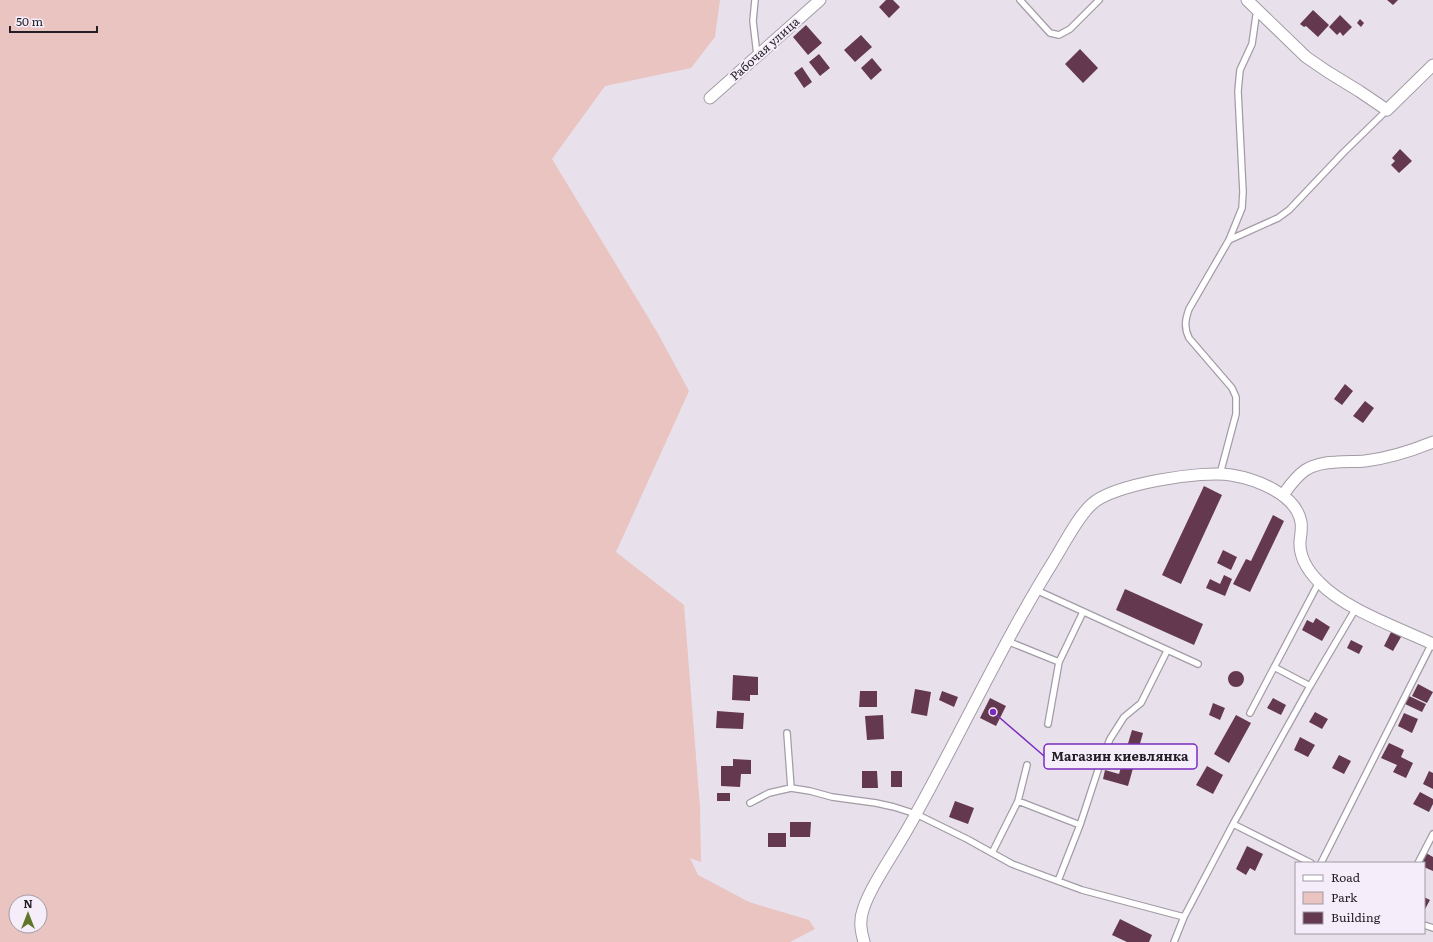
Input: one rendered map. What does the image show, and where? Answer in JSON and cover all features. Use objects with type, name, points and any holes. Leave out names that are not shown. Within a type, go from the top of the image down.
[{"type":"street","name":"Рабочая улица","points":[[710,98],[820,0]]},
{"type":"street","points":[[1247,0],[1256,6],[1306,57],[1387,110],[1433,64]]},
{"type":"street","points":[[1283,495],[1294,480],[1305,470],[1318,464],[1374,460],[1394,456],[1433,442]]},
{"type":"street","points":[[864,942],[860,926],[862,912],[869,893],[916,814],[1007,641],[1036,590],[1082,515],[1092,503],[1104,496],[1124,489],[1175,477],[1191,475],[1220,474],[1241,477],[1258,482],[1283,495],[1299,514],[1302,530],[1300,543],[1301,554],[1305,564],[1319,582],[1333,594],[1356,608],[1432,643]]},
{"type":"lane","points":[[755,0],[752,21],[757,56]]},
{"type":"lane","points":[[1020,0],[1050,33],[1059,35],[1070,29],[1099,0]]},
{"type":"lane","points":[[1220,474],[1236,414],[1236,397],[1232,388],[1188,338],[1185,320],[1189,309],[1229,240],[1242,208],[1243,192],[1238,91],[1240,70],[1252,44],[1256,6]]},
{"type":"lane","points":[[1229,240],[1278,218],[1289,210],[1343,153],[1387,110]]},
{"type":"lane","points":[[1250,713],[1319,582]]},
{"type":"lane","points":[[1036,590],[1198,664]]},
{"type":"lane","points":[[1174,942],[1184,917],[1233,824],[1310,686],[1356,608]]},
{"type":"lane","points":[[1048,724],[1059,662],[1083,612]]},
{"type":"lane","points":[[1007,641],[1059,662]]},
{"type":"lane","points":[[1322,862],[1432,643]]},
{"type":"lane","points":[[1058,881],[1080,825],[1099,767],[1110,740],[1124,717],[1141,703],[1167,651]]},
{"type":"lane","points":[[1274,667],[1310,686]]},
{"type":"lane","points":[[787,733],[791,788]]},
{"type":"lane","points":[[992,853],[1018,802],[1028,765]]},
{"type":"lane","points":[[750,803],[769,792],[791,788],[832,797],[882,804],[916,814],[1012,864],[1089,892],[1184,917]]},
{"type":"lane","points":[[1018,802],[1080,825]]},
{"type":"lane","points":[[1233,824],[1309,862]]},
{"type":"lane","points":[[1419,862],[1433,834]]},
{"type":"green space","points":[[0,0],[720,0],[715,37],[691,68],[605,86],[552,159],[657,332],[689,391],[616,552],[684,605],[700,807],[701,862],[690,858],[698,875],[749,902],[809,920],[815,929],[790,942],[0,942]]},
{"type":"building","points":[[886,0],[893,0],[900,7],[889,18],[879,7]]},
{"type":"building","points":[[1387,0],[1398,0],[1393,5]]},
{"type":"building","points":[[1313,10],[1329,25],[1318,37],[1306,26],[1304,27],[1300,24]]},
{"type":"building","points":[[1340,15],[1352,27],[1343,36],[1340,32],[1337,35],[1329,27]]},
{"type":"building","points":[[1360,19],[1364,23],[1361,27],[1357,23]]},
{"type":"building","points":[[806,25],[822,43],[808,55],[793,37]]},
{"type":"building","points":[[861,35],[872,47],[855,62],[844,50]]},
{"type":"building","points":[[1080,49],[1098,68],[1083,83],[1065,64]]},
{"type":"building","points":[[819,54],[830,68],[820,76],[809,62]]},
{"type":"building","points":[[872,58],[882,70],[871,80],[861,68]]},
{"type":"building","points":[[802,67],[812,82],[804,88],[794,73]]},
{"type":"building","points":[[1400,149],[1412,161],[1399,173],[1391,165],[1395,161],[1392,158]]},
{"type":"building","points":[[1345,384],[1353,391],[1342,405],[1334,399]]},
{"type":"building","points":[[1365,401],[1374,408],[1363,423],[1353,416]]},
{"type":"building","points":[[1204,486],[1222,495],[1181,584],[1162,575]]},
{"type":"building","points":[[1273,515],[1284,521],[1250,592],[1233,584],[1246,559],[1251,561]]},
{"type":"building","points":[[1223,550],[1237,557],[1231,570],[1217,563]]},
{"type":"building","points":[[1224,575],[1232,579],[1225,596],[1206,588],[1210,579],[1220,584]]},
{"type":"building","points":[[1125,589],[1203,624],[1194,645],[1116,610]]},
{"type":"building","points":[[1316,618],[1330,627],[1322,641],[1302,630],[1307,620],[1313,623]]},
{"type":"building","points":[[1391,632],[1401,637],[1393,651],[1384,646]]},
{"type":"building","points":[[1351,640],[1363,646],[1359,654],[1347,648]]},
{"type":"building","points":[[1236,671],[1243,676],[1244,679],[1239,686],[1236,687],[1229,682],[1228,679],[1233,672]]},
{"type":"building","points":[[733,675],[758,677],[758,695],[750,695],[750,701],[732,700]]},
{"type":"building","points":[[1418,684],[1433,692],[1427,703],[1412,696]]},
{"type":"building","points":[[915,689],[931,692],[927,716],[911,713]]},
{"type":"building","points":[[860,691],[877,691],[877,707],[859,707]]},
{"type":"building","points":[[942,691],[958,697],[954,707],[939,700]]},
{"type":"building","points":[[1409,696],[1426,704],[1422,712],[1405,704]]},
{"type":"building","points":[[990,698],[1006,706],[996,726],[980,718]]},
{"type":"building","points":[[1273,698],[1286,705],[1281,715],[1267,708]]},
{"type":"building","points":[[1213,703],[1225,708],[1220,720],[1209,715]]},
{"type":"building","points":[[717,711],[744,713],[743,729],[716,728]]},
{"type":"building","points":[[1315,712],[1328,719],[1322,729],[1309,722]]},
{"type":"building","points":[[1404,713],[1418,719],[1412,733],[1398,726]]},
{"type":"building","points":[[883,715],[884,739],[867,740],[865,716]]},
{"type":"building","points":[[1236,715],[1251,723],[1229,763],[1214,754]]},
{"type":"building","points":[[1132,730],[1143,733],[1128,786],[1103,779],[1105,770],[1119,774]]},
{"type":"building","points":[[1300,737],[1315,745],[1308,757],[1294,750]]},
{"type":"building","points":[[1389,743],[1404,750],[1401,757],[1413,763],[1406,778],[1393,772],[1397,765],[1381,758]]},
{"type":"building","points":[[1339,755],[1351,761],[1344,774],[1332,768]]},
{"type":"building","points":[[733,759],[751,760],[751,774],[741,774],[740,787],[721,786],[721,766],[733,766]]},
{"type":"building","points":[[1207,766],[1223,775],[1213,794],[1196,785]]},
{"type":"building","points":[[862,771],[877,771],[878,788],[862,788]]},
{"type":"building","points":[[891,771],[902,771],[902,787],[891,787]]},
{"type":"building","points":[[1429,771],[1433,773],[1433,789],[1423,784]]},
{"type":"building","points":[[1420,792],[1433,799],[1433,804],[1429,812],[1413,804]]},
{"type":"building","points":[[717,793],[730,793],[730,801],[717,801]]},
{"type":"building","points":[[955,801],[974,808],[968,824],[949,817]]},
{"type":"building","points":[[790,822],[811,822],[810,837],[790,837]]},
{"type":"building","points":[[768,833],[786,833],[786,847],[768,847]]},
{"type":"building","points":[[1247,846],[1263,854],[1255,871],[1250,868],[1246,875],[1236,869]]},
{"type":"building","points":[[1426,853],[1433,857],[1433,871],[1425,867],[1425,862],[1422,862]]},
{"type":"building","points":[[1425,898],[1430,900],[1425,909]]},
{"type":"building","points":[[1120,919],[1152,935],[1149,942],[1127,942],[1112,935]]},
{"type":"place","name":"Магазин киевлянка","points":[[993,712]]}]
